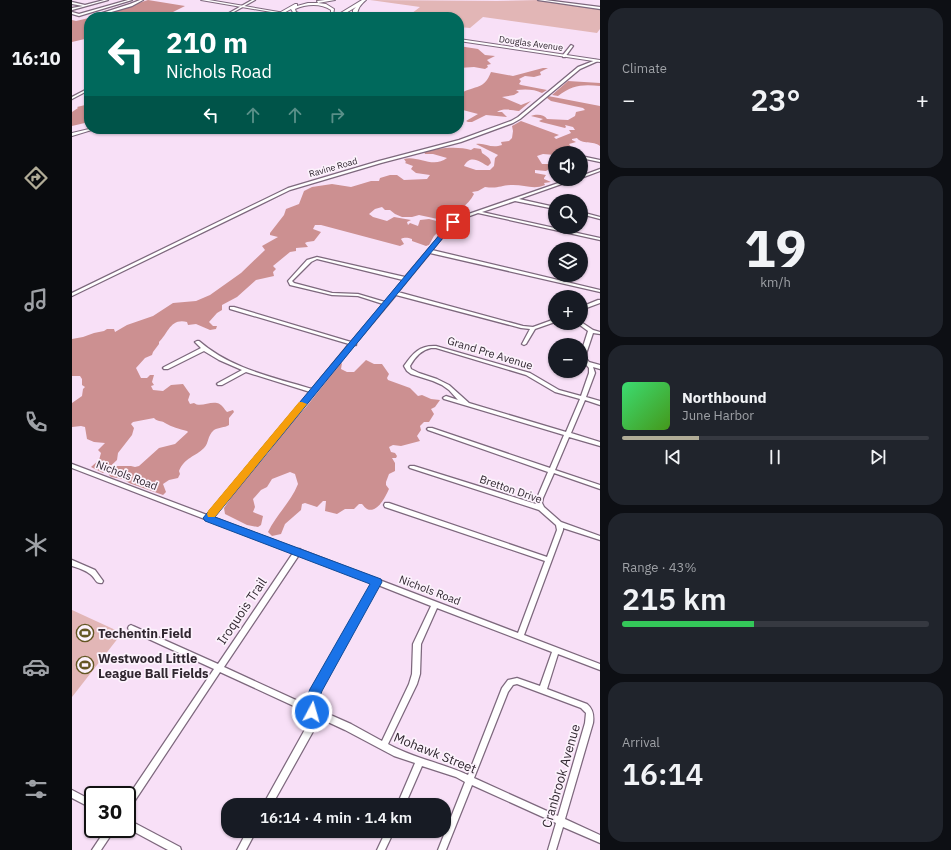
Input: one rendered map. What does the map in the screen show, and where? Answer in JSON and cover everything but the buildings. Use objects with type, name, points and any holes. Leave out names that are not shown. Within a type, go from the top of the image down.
[{"type":"highway","points":[[286,12],[298,4],[333,0]]},
{"type":"highway","points":[[336,12],[355,0]]},
{"type":"highway","points":[[344,12],[364,0]]},
{"type":"highway","points":[[355,12],[364,0]]},
{"type":"highway","points":[[288,12],[306,5],[322,5],[332,9],[331,12]]},
{"type":"highway","points":[[72,130],[84,126]]},
{"type":"highway","points":[[72,135],[84,132]]},
{"type":"main road","points":[[203,0],[271,12]]},
{"type":"main road","name":"Douglas Avenue","points":[[464,41],[598,61]]},
{"type":"street","points":[[72,9],[107,0]]},
{"type":"street","points":[[89,12],[131,0]]},
{"type":"street","points":[[106,12],[131,5],[142,0]]},
{"type":"street","points":[[232,12],[254,0]]},
{"type":"street","points":[[539,0],[600,8]]},
{"type":"street","points":[[72,3],[86,5]]},
{"type":"street","points":[[72,13],[79,15],[84,14]]},
{"type":"street","points":[[564,56],[572,46]]},
{"type":"street","name":"Ravine Road","points":[[72,295],[289,189],[380,162],[460,141],[512,122],[519,118],[579,68],[598,61]]},
{"type":"street","points":[[72,98],[84,92]]},
{"type":"street","points":[[588,158],[600,161]]},
{"type":"street","points":[[588,174],[600,170]]},
{"type":"street","points":[[208,518],[456,220],[553,186]]},
{"type":"street","points":[[515,199],[548,206]]},
{"type":"street","points":[[476,212],[600,239]]},
{"type":"street","points":[[588,215],[600,218]]},
{"type":"street","points":[[429,251],[600,291]]},
{"type":"street","points":[[386,304],[358,295],[324,292],[290,283],[291,279],[304,265],[314,259],[320,259],[406,279]]},
{"type":"street","points":[[395,293],[523,327],[532,328],[548,322]]},
{"type":"street","points":[[588,306],[600,301]]},
{"type":"street","points":[[232,308],[354,344]]},
{"type":"street","points":[[524,344],[532,328]]},
{"type":"street","points":[[588,329],[600,333]]},
{"type":"street","points":[[588,340],[591,331]]},
{"type":"street","points":[[197,342],[204,349],[220,359],[246,370],[313,391]]},
{"type":"street","name":"Grand Pre Avenue","points":[[468,405],[461,400],[446,384],[415,374],[408,370],[407,366],[418,352],[426,347],[443,350],[528,374],[557,391],[600,403]]},
{"type":"street","points":[[166,368],[204,349]]},
{"type":"street","points":[[588,364],[600,367]]},
{"type":"street","points":[[541,508],[540,501],[592,373],[588,364]]},
{"type":"street","points":[[220,384],[246,370]]},
{"type":"street","points":[[446,398],[600,444]]},
{"type":"street","points":[[430,429],[600,487]]},
{"type":"street","name":"Nichols Road","points":[[72,466],[600,667]]},
{"type":"street","name":"Bretton Drive","points":[[412,466],[541,508],[559,524],[600,538]]},
{"type":"street","points":[[387,505],[549,560]]},
{"type":"street","points":[[520,637],[560,530],[559,524]]},
{"type":"street","name":"Iroquois Trail","points":[[136,792],[298,551]]},
{"type":"street","points":[[72,563],[93,572],[100,581]]},
{"type":"street","points":[[271,798],[312,725],[312,702],[316,689],[377,582]]},
{"type":"street","points":[[384,746],[414,679],[417,644],[435,604]]},
{"type":"street","name":"Mohawk Street","points":[[131,628],[312,712],[348,727],[397,753],[470,780],[600,839]]},
{"type":"street","points":[[442,850],[506,686],[511,682],[517,681],[543,690],[556,651]]},
{"type":"street","name":"Cranbrook Avenue","points":[[543,690],[584,706],[590,714],[589,723],[552,850]]},
{"type":"street","points":[[404,798],[420,761]]},
{"type":"street","points":[[72,794],[84,800]]},
{"type":"street","points":[[136,829],[177,850]]},
{"type":"street","points":[[96,850],[105,838]]},
{"type":"street","points":[[241,850],[248,838]]},
{"type":"street","points":[[381,850],[387,838]]},
{"type":"shaded area","points":[[148,0],[185,6],[173,12],[111,12]]},
{"type":"shaded area","points":[[370,0],[539,0],[600,8],[600,29],[597,33],[483,17],[470,28],[464,27],[464,12],[414,12],[420,7]]},
{"type":"shaded area","points":[[84,19],[84,39],[72,42],[72,20],[76,21]]},
{"type":"shaded area","points":[[464,47],[478,49],[485,55],[495,56],[487,60],[491,64],[487,65],[488,67],[485,69],[474,67],[464,68]]},
{"type":"shaded area","points":[[548,68],[540,72],[541,75],[534,77],[525,76],[519,79],[521,81],[519,84],[521,85],[547,90],[542,93],[523,89],[516,90],[519,92],[514,95],[502,97],[521,105],[531,101],[519,111],[502,110],[497,112],[502,112],[507,117],[486,115],[472,122],[466,121],[478,114],[464,110],[464,92],[485,82],[491,72],[513,76]]},
{"type":"shaded area","points":[[568,81],[600,83],[600,86],[578,86],[563,92],[558,96],[552,95]]},
{"type":"shaded area","points":[[548,96],[600,106],[600,146],[594,143],[579,140],[577,138],[572,139],[576,142],[569,144],[570,146],[548,146],[548,154],[537,156],[542,164],[548,164],[548,170],[546,171],[535,170],[535,173],[546,175],[544,179],[548,181],[548,182],[544,183],[545,185],[537,187],[513,185],[494,188],[485,187],[478,191],[472,192],[474,194],[469,202],[447,221],[419,215],[402,217],[390,210],[385,210],[382,207],[375,209],[369,214],[373,217],[387,221],[394,217],[411,220],[407,222],[408,225],[410,223],[418,226],[420,220],[429,219],[444,223],[443,227],[434,236],[429,245],[426,246],[412,241],[412,239],[405,238],[401,239],[404,244],[400,246],[321,225],[315,225],[313,229],[321,232],[314,241],[305,243],[308,247],[296,248],[296,251],[290,252],[273,266],[276,269],[273,272],[274,276],[256,280],[237,297],[222,305],[222,310],[209,322],[213,326],[217,326],[216,329],[210,330],[196,324],[188,325],[187,322],[177,322],[173,324],[159,342],[152,355],[145,358],[136,368],[141,378],[147,378],[150,375],[154,375],[152,382],[154,385],[151,386],[153,390],[163,391],[171,385],[183,384],[190,394],[188,400],[190,404],[194,403],[202,405],[217,403],[222,405],[227,412],[233,410],[234,412],[229,418],[229,425],[214,430],[204,448],[181,466],[178,478],[169,480],[163,484],[166,492],[163,495],[109,475],[117,466],[139,466],[159,448],[175,444],[188,432],[154,418],[133,422],[131,424],[134,428],[132,435],[118,453],[117,460],[103,473],[91,467],[99,460],[101,453],[98,450],[105,443],[94,442],[87,439],[85,427],[72,427],[72,403],[82,396],[83,389],[85,387],[82,385],[82,379],[80,376],[72,376],[72,339],[107,329],[114,329],[115,332],[127,325],[153,316],[173,303],[196,301],[210,295],[241,273],[265,250],[262,246],[278,237],[270,235],[270,233],[284,215],[286,209],[299,204],[304,191],[312,187],[332,184],[351,187],[371,181],[379,181],[380,178],[390,175],[397,175],[404,180],[427,179],[430,175],[416,173],[411,169],[413,166],[405,163],[406,162],[404,159],[409,158],[436,162],[447,158],[433,154],[425,154],[424,152],[435,149],[481,149],[482,153],[490,159],[491,163],[488,166],[473,159],[467,162],[464,166],[476,170],[490,170],[494,166],[495,158],[498,155],[476,144],[491,146],[502,145],[501,142],[509,141],[512,138],[512,126],[521,121],[559,135],[554,137],[556,139],[571,133],[569,130],[575,130],[573,127],[565,125],[565,128],[541,122],[539,121],[543,119],[531,116],[540,115],[547,119],[568,120],[575,116],[576,112],[585,110],[583,108],[551,101],[547,98]]},
{"type":"shaded area","points":[[84,105],[84,123],[72,126],[72,112],[78,108],[77,107]]},
{"type":"shaded area","points":[[366,360],[374,364],[382,364],[389,374],[387,378],[388,380],[410,388],[418,396],[422,395],[431,399],[440,400],[435,407],[431,409],[434,414],[429,422],[424,422],[420,426],[421,430],[417,436],[420,441],[401,446],[393,445],[389,447],[391,452],[395,453],[397,456],[396,458],[392,458],[395,463],[395,471],[389,474],[386,485],[389,489],[381,503],[375,509],[371,510],[366,509],[362,504],[359,504],[354,509],[345,509],[337,514],[325,511],[326,501],[323,501],[317,507],[305,503],[302,504],[301,510],[285,524],[281,534],[272,536],[268,532],[298,484],[295,474],[290,472],[272,479],[267,487],[261,490],[253,499],[255,507],[253,512],[263,516],[261,525],[258,527],[247,525],[225,514],[224,508],[237,489],[340,364],[342,363],[341,369],[347,372],[354,372]]},
{"type":"shaded area","name":"Westwood Little League Ball Fields","points":[[72,610],[122,633],[72,697]]},
{"type":"slow traffic","points":[[212,514],[302,404]]},
{"type":"place","name":"Techentin Field","points":[[85,633]]},
{"type":"place","name":"Westwood Little League Ball Fields","points":[[85,665]]},
{"type":"route","points":[[312,712],[312,698],[316,689],[377,582],[208,518],[354,344],[453,222]]}]
